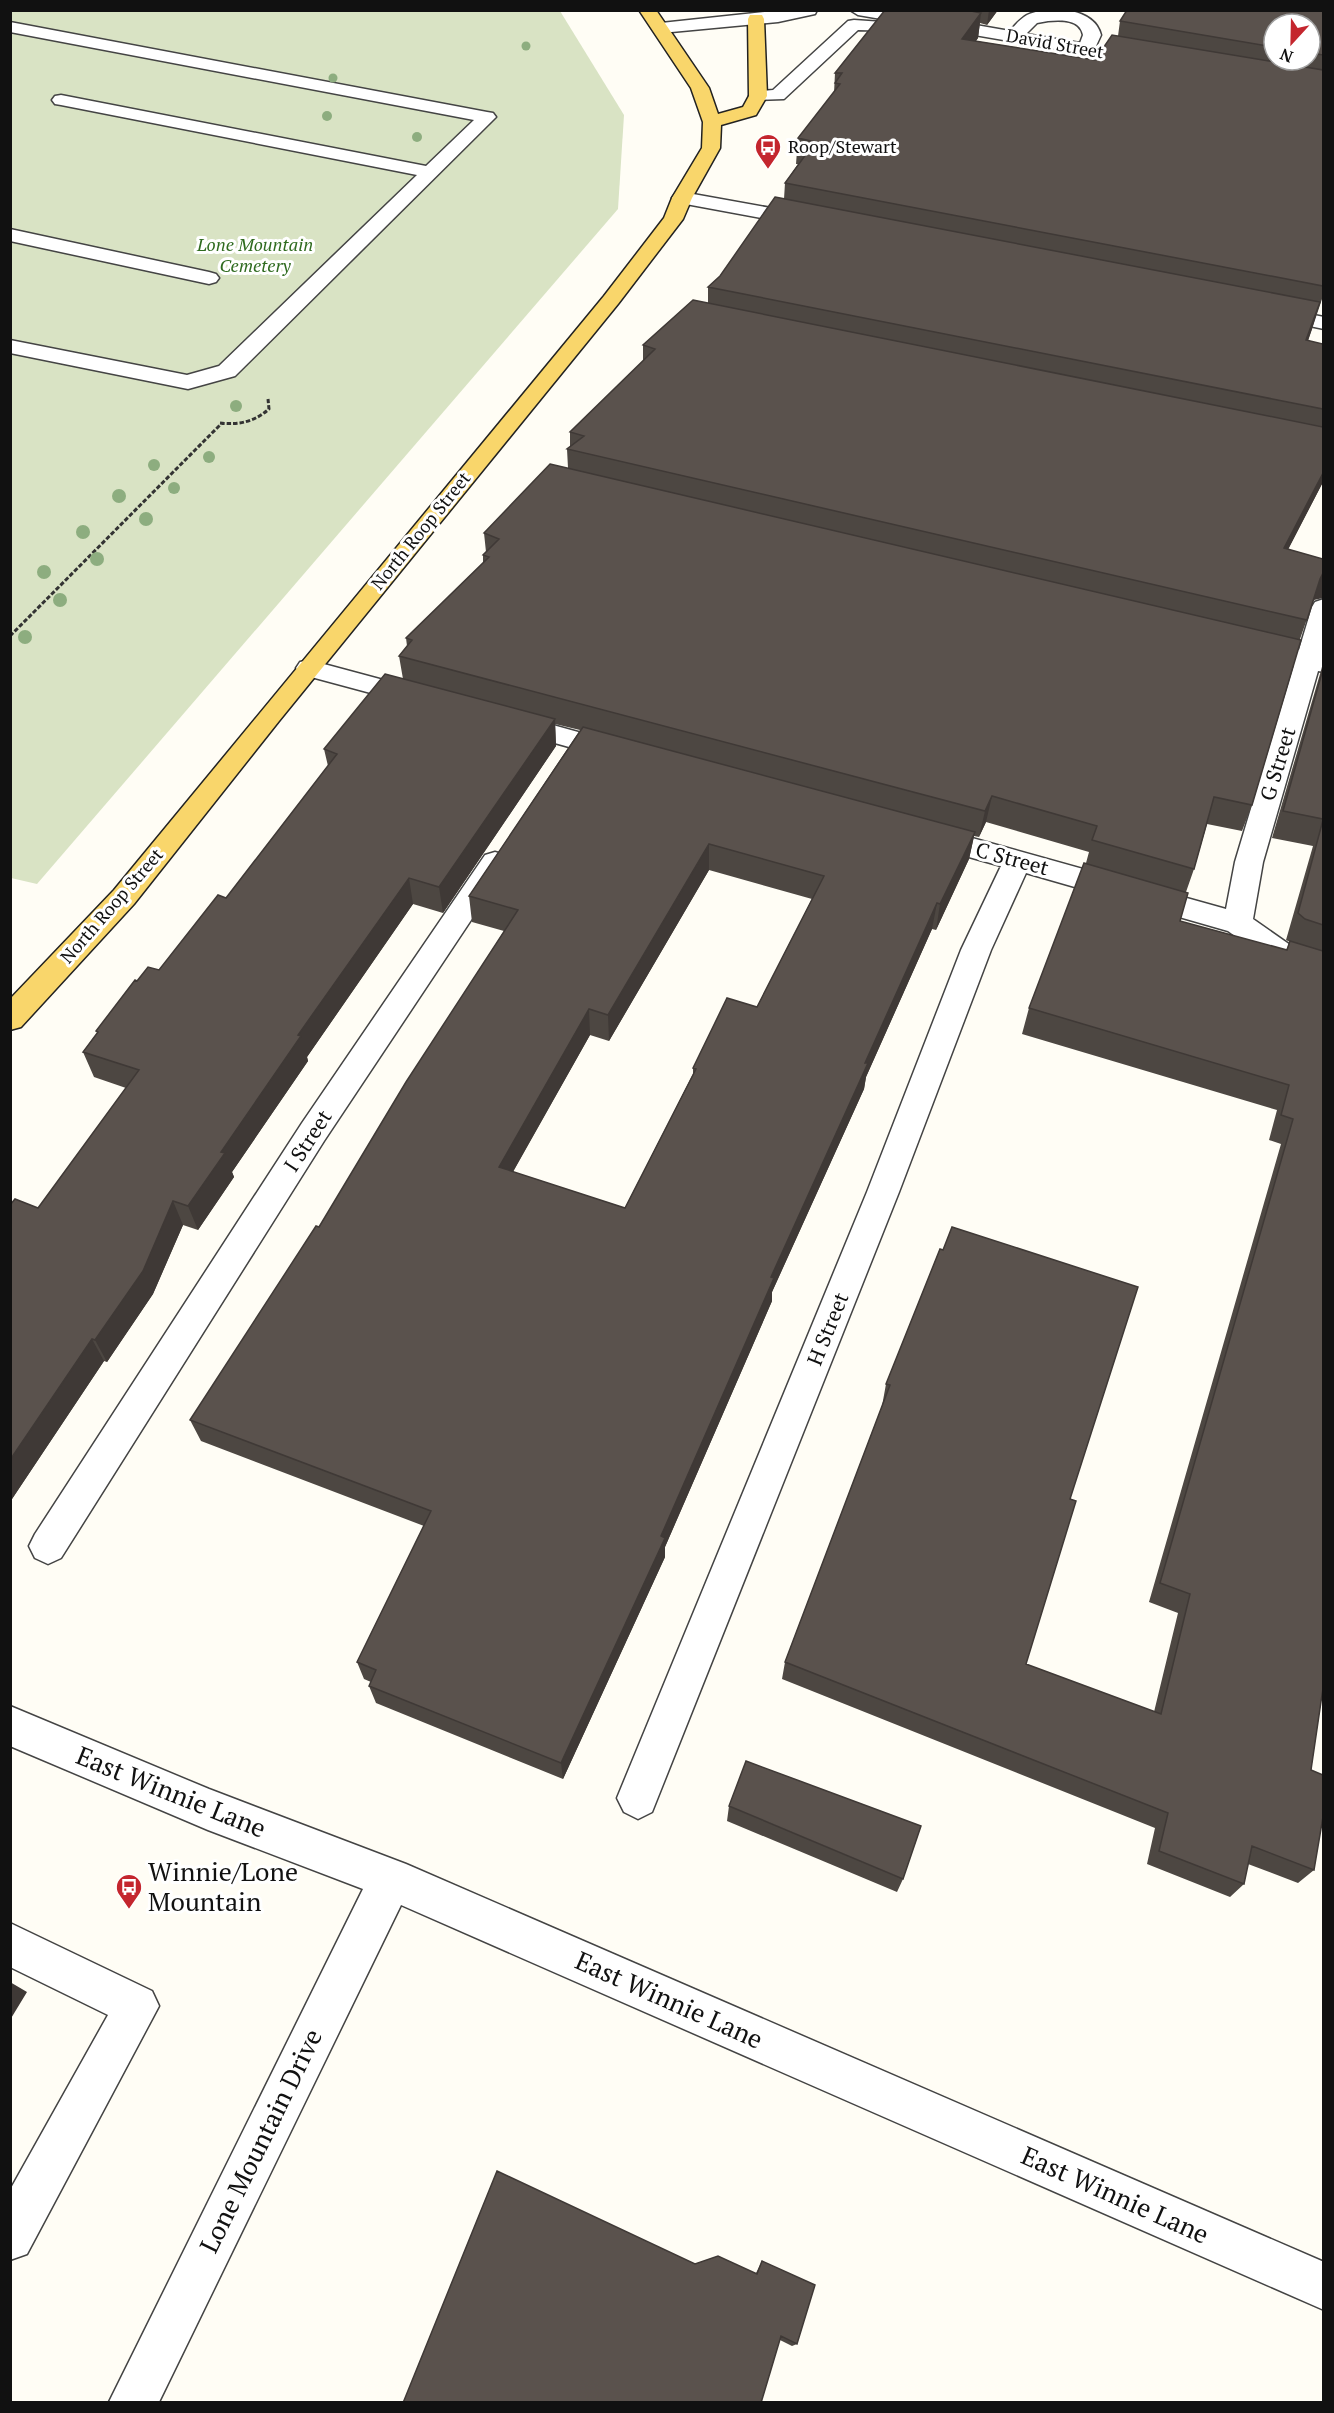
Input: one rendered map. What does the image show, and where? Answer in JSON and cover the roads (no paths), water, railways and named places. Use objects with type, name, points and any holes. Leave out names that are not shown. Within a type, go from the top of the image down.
[{"type":"main road","name":"North Roop Street","points":[[10,1019],[124,897],[611,300],[673,219],[682,198],[711,148],[712,122],[700,88],[654,19]]},
{"type":"main road","points":[[712,122],[750,111],[758,96],[756,19]]},
{"type":"street","points":[[654,19],[756,19],[809,10]]},
{"type":"street","name":"David Street","points":[[858,10],[1166,62]]},
{"type":"street","points":[[1014,37],[1024,24],[1036,17],[1067,14],[1089,26],[1092,35],[1086,49]]},
{"type":"street","points":[[758,96],[778,95],[796,81],[854,25],[948,26]]},
{"type":"street","points":[[10,27],[487,117],[226,370],[188,382],[10,346]]},
{"type":"street","points":[[62,100],[430,172]]},
{"type":"street","points":[[682,198],[825,224]]},
{"type":"street","points":[[10,235],[209,278]]},
{"type":"street","points":[[1254,309],[1323,323]]},
{"type":"street","name":"G Street","points":[[1238,923],[1249,862],[1316,662],[1323,607]]},
{"type":"street","points":[[1228,642],[1316,662]]},
{"type":"street","points":[[309,668],[443,705]]},
{"type":"street","points":[[487,717],[644,759]]},
{"type":"street","points":[[556,770],[576,741]]},
{"type":"street","name":"C Street","points":[[905,830],[1238,923],[1282,955],[1323,968]]},
{"type":"street","name":"I Street","points":[[48,1546],[313,1132],[510,838]]},
{"type":"street","name":"H Street","points":[[638,1798],[883,1192],[976,950],[1018,860]]},
{"type":"street","name":"East Winnie Lane","points":[[10,1726],[208,1809],[391,1879],[1323,2286]]},
{"type":"street","name":"Lone Mountain Drive","points":[[133,2403],[391,1879]]},
{"type":"street","points":[[10,1944],[138,2006],[10,2237]]},
{"type":"place","name":"Roop/Stewart","points":[[768,170]]},
{"type":"place","name":"Winnie/Lone Mountain","points":[[129,1910]]},
{"type":"park label","name":"Lone Mountain Cemetery","points":[[255,255]]}]
